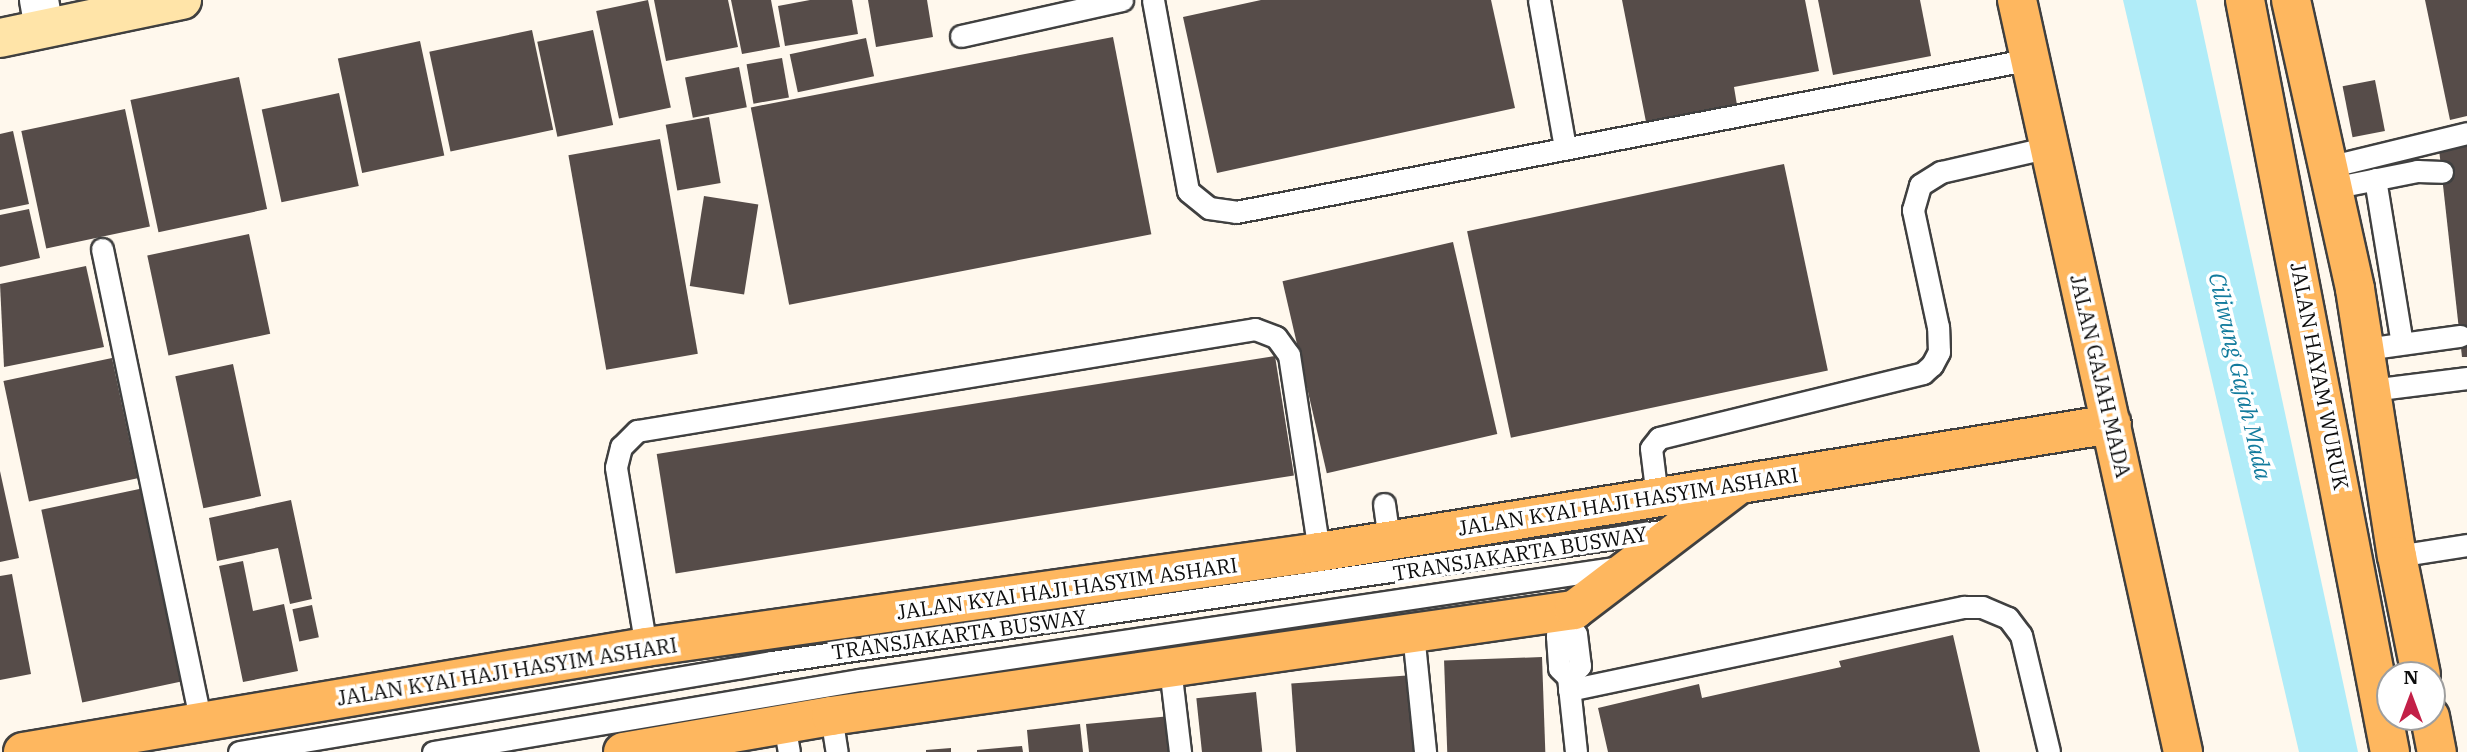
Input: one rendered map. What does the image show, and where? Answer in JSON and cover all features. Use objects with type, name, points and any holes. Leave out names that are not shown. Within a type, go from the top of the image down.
[{"type":"main road","name":"JALAN GAJAH MADA","points":[[2017,0],[2183,752]]},
{"type":"main road","name":"JALAN HAYAM WURUK","points":[[2245,0],[2390,752]]},
{"type":"main road","name":"JALAN HAYAM WURUK","points":[[2291,0],[2365,349],[2397,556],[2418,661]]},
{"type":"main road","name":"JALAN KYAI HAJI HASYIM ASHARI","points":[[23,752],[646,647],[1319,552],[1387,522],[1657,497],[2112,424]]},
{"type":"main road","points":[[623,752],[834,734],[1170,668],[1413,633],[1568,615],[1742,482]]},
{"type":"main road","points":[[2433,731],[2437,752]]},
{"type":"street","points":[[0,37],[41,14],[183,0]]},
{"type":"lane","points":[[961,36],[1122,0]]},
{"type":"lane","points":[[1153,0],[1188,191],[1209,208],[1236,212],[2031,59]]},
{"type":"lane","points":[[1539,0],[1565,147]]},
{"type":"lane","points":[[2330,177],[2467,133]]},
{"type":"lane","points":[[1657,497],[1651,447],[1659,438],[1923,373],[1932,365],[1939,352],[1938,327],[1913,209],[1920,186],[1941,172],[2049,147]]},
{"type":"lane","points":[[2330,177],[2375,179],[2442,172]]},
{"type":"lane","points":[[2375,179],[2402,343]]},
{"type":"lane","points":[[102,249],[201,721]]},
{"type":"lane","points":[[646,647],[616,467],[621,447],[637,431],[1255,329],[1276,337],[1289,355],[1319,552]]},
{"type":"lane","points":[[2365,349],[2460,336]]},
{"type":"lane","points":[[2371,390],[2467,377]]},
{"type":"lane","name":"TRANSJAKARTA BUSWAY","points":[[239,752],[772,662],[1681,528]]},
{"type":"lane","points":[[2397,556],[2467,545]]},
{"type":"lane","name":"TRANSJAKARTA BUSWAY","points":[[433,752],[860,680],[1633,565]]},
{"type":"lane","points":[[1568,683],[1964,607],[1982,607],[2008,618],[2021,635],[2049,752]]},
{"type":"lane","points":[[1568,615],[1557,636],[1559,668],[1568,683],[1576,752]]},
{"type":"lane","points":[[1413,633],[1425,752]]},
{"type":"lane","points":[[1170,668],[1180,752]]},
{"type":"water","name":"Ciliwung Gajah Mada","points":[[2123,0],[2196,0],[2358,752],[2299,752]]},
{"type":"building","points":[[648,0],[671,108],[619,119],[596,11]]},
{"type":"building","points":[[654,0],[728,0],[738,47],[666,61]]},
{"type":"building","points":[[731,0],[771,0],[780,47],[742,54]]},
{"type":"building","points":[[810,0],[852,0],[858,34],[785,46],[778,6]]},
{"type":"building","points":[[868,0],[927,0],[933,37],[876,47]]},
{"type":"building","points":[[1261,0],[1491,0],[1515,108],[1217,173],[1183,17]]},
{"type":"building","points":[[1622,0],[1805,0],[1819,71],[1734,87],[1738,111],[1647,127]]},
{"type":"building","points":[[1818,0],[1920,0],[1931,56],[1833,75]]},
{"type":"building","points":[[2425,0],[2467,0],[2467,116],[2450,120]]},
{"type":"building","points":[[532,30],[553,130],[451,152],[429,52]]},
{"type":"building","points":[[593,30],[613,125],[557,137],[537,42]]},
{"type":"building","points":[[1113,37],[1151,234],[789,305],[751,107]]},
{"type":"building","points":[[866,38],[874,76],[798,92],[790,54]]},
{"type":"building","points":[[420,41],[444,155],[362,173],[338,58]]},
{"type":"building","points":[[782,58],[789,97],[753,104],[747,64]]},
{"type":"building","points":[[739,67],[747,107],[693,118],[685,77]]},
{"type":"building","points":[[239,77],[267,209],[158,232],[130,100]]},
{"type":"building","points":[[2375,80],[2385,131],[2353,137],[2343,86]]},
{"type":"building","points":[[339,93],[359,186],[281,202],[262,109]]},
{"type":"building","points":[[125,109],[150,226],[46,248],[21,131]]},
{"type":"building","points":[[709,117],[721,183],[677,191],[666,125]]},
{"type":"building","points":[[13,131],[29,204],[0,210],[0,134]]},
{"type":"building","points":[[660,139],[698,354],[606,370],[568,155]]},
{"type":"building","points":[[2467,145],[2467,357],[2462,357],[2439,149]]},
{"type":"building","points":[[1784,164],[1828,370],[1511,438],[1467,231]]},
{"type":"building","points":[[704,196],[758,205],[744,294],[690,286]]},
{"type":"building","points":[[29,209],[40,258],[0,267],[0,215]]},
{"type":"building","points":[[249,234],[270,334],[168,355],[147,256]]},
{"type":"building","points":[[1453,242],[1497,434],[1327,473],[1282,281]]},
{"type":"building","points":[[86,266],[104,347],[4,367],[0,284]]},
{"type":"building","points":[[1275,356],[1294,476],[676,573],[657,454]]},
{"type":"building","points":[[112,358],[138,478],[29,501],[3,381]]},
{"type":"building","points":[[233,364],[261,496],[203,508],[175,376]]},
{"type":"building","points":[[0,471],[19,558],[0,562]]},
{"type":"building","points":[[144,488],[185,681],[82,703],[41,510]]},
{"type":"building","points":[[291,500],[312,599],[290,604],[278,548],[217,561],[209,518]]},
{"type":"building","points":[[243,561],[253,611],[284,604],[298,671],[243,682],[219,566]]},
{"type":"building","points":[[12,574],[31,674],[0,680],[0,576]]},
{"type":"building","points":[[312,605],[319,637],[299,641],[292,609]]},
{"type":"building","points":[[1953,635],[1980,752],[1608,752],[1598,708],[1699,684],[1702,698],[1841,667],[1839,661]]},
{"type":"building","points":[[1542,657],[1545,752],[1447,752],[1444,660]]},
{"type":"building","points":[[1414,675],[1419,752],[1296,752],[1291,684]]},
{"type":"building","points":[[1256,692],[1262,752],[1202,752],[1196,698]]},
{"type":"building","points":[[1171,716],[1175,752],[1089,752],[1086,724]]},
{"type":"building","points":[[1080,724],[1083,752],[1029,752],[1027,730]]},
{"type":"building","points":[[1022,746],[1023,752],[977,752],[977,750]]},
{"type":"building","points":[[951,748],[951,752],[926,752],[926,750]]}]
